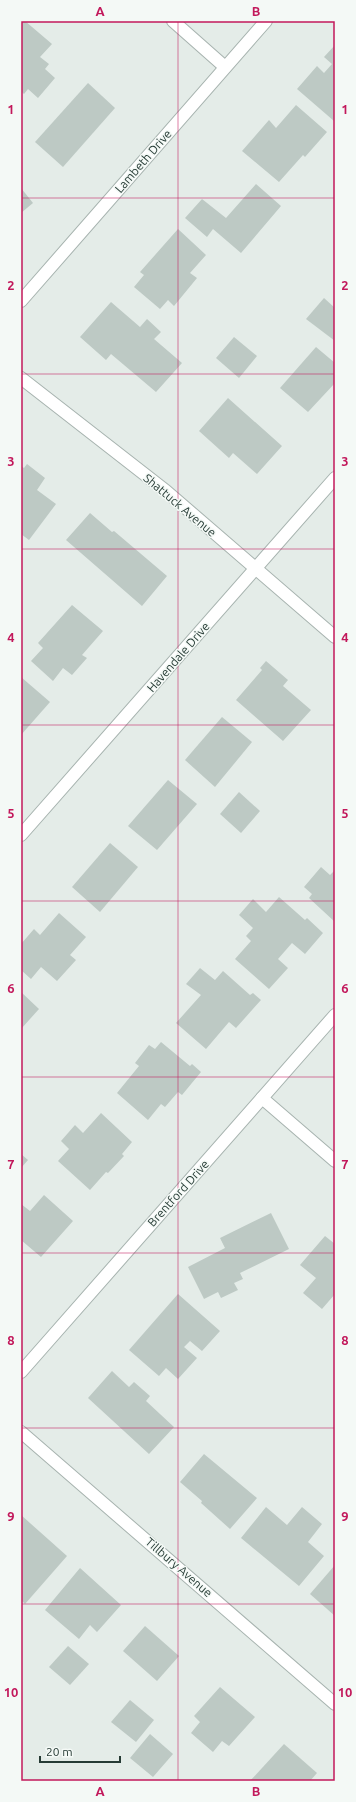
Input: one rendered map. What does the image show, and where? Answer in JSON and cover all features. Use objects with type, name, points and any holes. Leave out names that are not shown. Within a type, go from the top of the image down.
[{"type":"street","points":[[173,21],[225,67]]},
{"type":"street","name":"Lambeth Drive","points":[[21,301],[266,21]]},
{"type":"street","name":"Shattuck Avenue","points":[[21,378],[166,491],[335,637]]},
{"type":"street","name":"Havendale Drive","points":[[21,836],[335,478]]},
{"type":"street","name":"Brentford Drive","points":[[21,1372],[335,1015]]},
{"type":"street","points":[[262,1098],[335,1161]]},
{"type":"street","name":"Tillbury Avenue","points":[[21,1432],[335,1704]]},
{"type":"building","points":[[22,21],[25,21],[52,44],[40,57],[49,64],[45,69],[55,78],[38,98],[28,89],[24,94],[21,91]]},
{"type":"building","points":[[335,45],[334,121],[297,89],[317,66],[324,73],[332,64],[324,57]]},
{"type":"building","points":[[88,83],[115,108],[63,167],[35,142]]},
{"type":"building","points":[[296,105],[327,132],[305,157],[303,155],[279,182],[242,151],[269,120],[276,128]]},
{"type":"building","points":[[256,184],[281,206],[241,253],[213,229],[207,237],[185,218],[202,199],[226,218]]},
{"type":"building","points":[[21,188],[33,203],[21,213]]},
{"type":"building","points":[[178,229],[206,255],[190,273],[197,278],[174,306],[168,300],[160,309],[134,287],[144,275],[140,272]]},
{"type":"building","points":[[324,298],[335,308],[335,341],[306,319]]},
{"type":"building","points":[[111,302],[140,327],[147,319],[161,332],[154,339],[182,363],[156,392],[111,354],[106,360],[80,337]]},
{"type":"building","points":[[234,337],[257,356],[239,378],[216,358]]},
{"type":"building","points":[[316,347],[335,363],[335,383],[308,412],[280,388]]},
{"type":"building","points":[[228,398],[282,446],[257,474],[233,453],[229,458],[199,431]]},
{"type":"building","points":[[27,464],[45,478],[37,490],[56,504],[29,540],[21,534],[21,466],[24,468]]},
{"type":"building","points":[[90,513],[112,532],[114,531],[167,576],[142,606],[66,540]]},
{"type":"building","points":[[72,605],[103,631],[82,655],[87,658],[72,675],[63,668],[53,681],[31,661],[43,648],[38,643]]},
{"type":"building","points":[[266,661],[288,680],[283,686],[311,710],[283,741],[236,700],[262,670],[260,668]]},
{"type":"building","points":[[21,677],[50,702],[21,735]]},
{"type":"building","points":[[222,717],[252,742],[215,787],[185,760]]},
{"type":"building","points":[[168,780],[197,804],[157,850],[128,826]]},
{"type":"building","points":[[239,792],[260,811],[241,833],[220,814]]},
{"type":"building","points":[[110,843],[138,867],[100,912],[72,887]]},
{"type":"building","points":[[321,867],[330,875],[335,870],[335,922],[309,898],[312,894],[304,887]]},
{"type":"building","points":[[279,897],[305,920],[307,918],[323,933],[305,954],[292,943],[278,959],[288,968],[269,989],[235,959],[251,941],[246,936],[253,928],[239,915],[253,899],[266,912]]},
{"type":"building","points":[[59,913],[86,937],[70,955],[76,960],[57,981],[41,967],[31,979],[21,970],[21,944],[34,929],[40,935]]},
{"type":"building","points":[[200,968],[215,980],[223,971],[250,995],[253,993],[261,1000],[236,1028],[229,1022],[206,1049],[176,1023],[201,995],[186,984]]},
{"type":"building","points":[[21,992],[39,1009],[21,1029]]},
{"type":"building","points":[[161,1042],[190,1066],[192,1064],[201,1072],[182,1095],[178,1092],[165,1107],[161,1104],[148,1120],[117,1093],[139,1066],[135,1063],[149,1045],[155,1049]]},
{"type":"building","points":[[101,1113],[132,1142],[122,1154],[124,1156],[108,1173],[106,1172],[90,1190],[58,1161],[69,1149],[61,1141],[75,1125],[83,1133]]},
{"type":"building","points":[[21,1154],[28,1160],[21,1168]]},
{"type":"building","points":[[44,1195],[73,1221],[41,1257],[21,1240],[21,1204],[30,1211]]},
{"type":"building","points":[[271,1213],[289,1249],[240,1273],[243,1279],[234,1283],[238,1290],[221,1298],[218,1292],[204,1299],[188,1267],[225,1248],[220,1238]]},
{"type":"building","points":[[325,1236],[335,1244],[335,1294],[322,1309],[303,1293],[316,1278],[300,1265]]},
{"type":"building","points":[[178,1294],[220,1331],[202,1351],[190,1341],[184,1347],[197,1358],[178,1379],[166,1368],[159,1376],[129,1350]]},
{"type":"building","points":[[112,1371],[129,1387],[134,1382],[150,1396],[146,1401],[174,1427],[149,1454],[88,1398]]},
{"type":"building","points":[[204,1454],[257,1498],[230,1529],[201,1503],[202,1501],[180,1482]]},
{"type":"building","points":[[266,1507],[287,1525],[302,1507],[322,1524],[308,1542],[324,1556],[299,1586],[241,1538]]},
{"type":"building","points":[[21,1515],[67,1556],[25,1604],[21,1600]]},
{"type":"building","points":[[335,1565],[335,1616],[310,1594]]},
{"type":"building","points":[[80,1568],[121,1605],[97,1632],[90,1625],[79,1639],[45,1610]]},
{"type":"building","points":[[145,1626],[179,1656],[157,1681],[123,1651]]},
{"type":"building","points":[[68,1646],[89,1664],[70,1685],[49,1667]]},
{"type":"building","points":[[220,1687],[255,1717],[229,1746],[222,1741],[213,1752],[191,1733],[200,1722],[194,1716]]},
{"type":"building","points":[[130,1700],[154,1720],[136,1742],[111,1722]]},
{"type":"building","points":[[150,1734],[173,1754],[153,1777],[130,1758]]},
{"type":"building","points":[[284,1744],[317,1773],[310,1781],[250,1781]]}]
